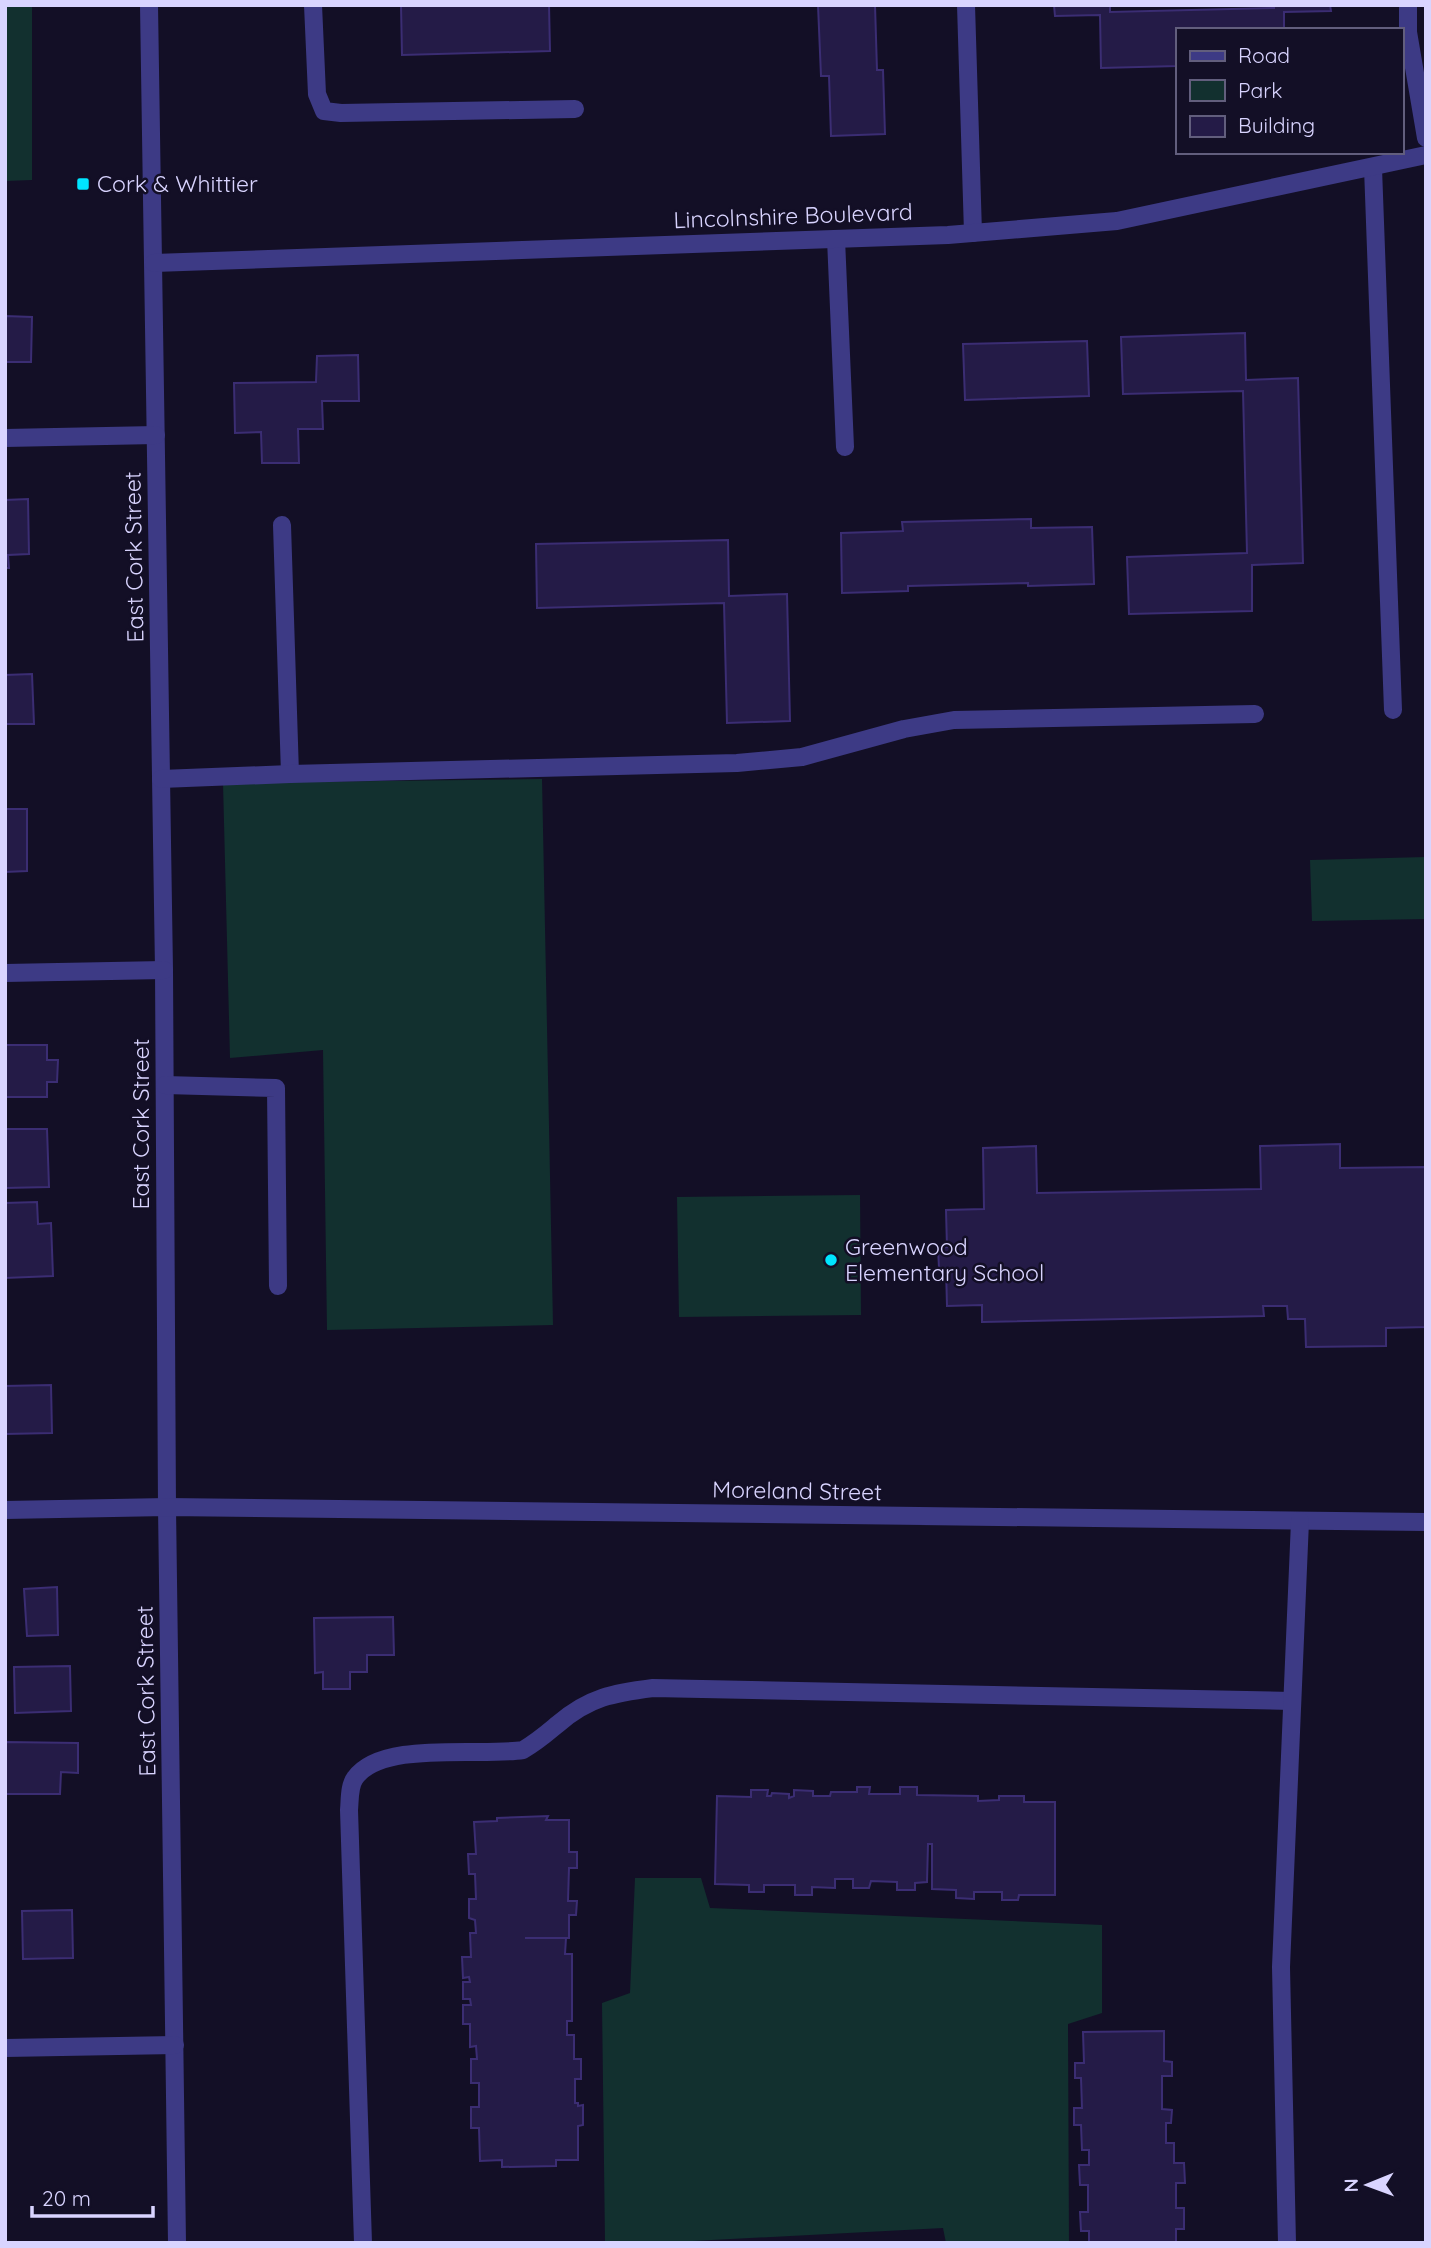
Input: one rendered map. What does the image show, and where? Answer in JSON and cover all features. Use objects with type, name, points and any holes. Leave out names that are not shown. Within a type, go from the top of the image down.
[{"type":"street","name":"East Cork Street","points":[[149,5],[164,970],[167,1507],[177,2243]]},
{"type":"street","points":[[313,5],[317,94],[324,111],[341,113],[575,109]]},
{"type":"street","points":[[966,5],[972,233]]},
{"type":"street","points":[[1408,5],[1408,32],[1426,138]]},
{"type":"street","name":"Lincolnshire Boulevard","points":[[154,263],[836,239],[972,233],[1117,221],[1426,155]]},
{"type":"street","points":[[1373,167],[1393,710]]},
{"type":"street","points":[[836,239],[845,447]]},
{"type":"street","points":[[5,438],[156,435]]},
{"type":"street","points":[[282,525],[290,774]]},
{"type":"street","points":[[161,779],[737,763],[802,757],[904,729],[954,720],[1255,714]]},
{"type":"street","points":[[5,973],[164,970]]},
{"type":"street","points":[[165,1085],[276,1088],[278,1286]]},
{"type":"street","name":"Moreland Street","points":[[5,1510],[167,1507],[1426,1522]]},
{"type":"street","points":[[1287,2243],[1282,1966],[1300,1521]]},
{"type":"street","points":[[363,2243],[349,1810],[353,1780],[378,1760],[401,1754],[523,1750],[540,1741],[580,1707],[617,1692],[653,1688],[1292,1701]]},
{"type":"street","points":[[5,2048],[175,2045]]},
{"type":"green space","points":[[5,5],[32,5],[32,180],[5,181]]},
{"type":"green space","points":[[542,779],[553,1325],[327,1330],[323,1050],[230,1058],[223,783]]},
{"type":"green space","points":[[1426,857],[1426,919],[1312,921],[1310,860]]},
{"type":"green space","points":[[860,1195],[861,1315],[679,1317],[677,1197]]},
{"type":"green space","points":[[635,1878],[701,1878],[710,1908],[1102,1925],[1102,2013],[1068,2024],[1069,2243],[946,2243],[943,2228],[655,2243],[605,2243],[602,2003],[630,1993]]},
{"type":"building","points":[[401,5],[549,5],[550,51],[402,55]]},
{"type":"building","points":[[818,5],[875,5],[877,70],[883,70],[885,134],[831,136],[829,76],[821,76]]},
{"type":"building","points":[[1054,5],[1110,5],[1110,12],[1330,5],[1331,11],[1284,12],[1284,28],[1176,28],[1176,66],[1101,68],[1100,15],[1055,16]]},
{"type":"building","points":[[5,316],[32,317],[31,362],[5,362]]},
{"type":"building","points":[[1245,333],[1246,380],[1298,378],[1303,563],[1252,565],[1252,611],[1129,614],[1127,557],[1247,553],[1243,391],[1123,394],[1121,337]]},
{"type":"building","points":[[1087,341],[1089,396],[965,400],[963,344]]},
{"type":"building","points":[[358,355],[359,401],[322,401],[323,429],[298,429],[299,463],[262,463],[261,432],[235,433],[234,383],[316,382],[317,356]]},
{"type":"building","points":[[28,499],[29,554],[8,555],[9,568],[5,568],[5,500]]},
{"type":"building","points":[[1031,519],[1031,528],[1092,527],[1094,584],[908,586],[908,591],[842,593],[841,533],[903,531],[902,522]]},
{"type":"building","points":[[728,540],[729,596],[787,594],[790,721],[727,723],[724,603],[537,608],[536,544]]},
{"type":"building","points":[[32,674],[34,724],[5,724],[5,675]]},
{"type":"building","points":[[5,809],[27,809],[27,871],[5,872]]},
{"type":"building","points":[[5,1045],[47,1045],[47,1060],[58,1060],[57,1082],[47,1082],[47,1097],[5,1097]]},
{"type":"building","points":[[5,1129],[47,1129],[49,1187],[5,1188]]},
{"type":"building","points":[[1340,1144],[1340,1168],[1426,1167],[1426,1327],[1386,1328],[1386,1346],[1306,1347],[1305,1319],[1288,1319],[1287,1306],[1263,1306],[1264,1316],[982,1322],[982,1305],[947,1306],[946,1268],[939,1268],[938,1248],[947,1247],[946,1210],[984,1209],[983,1148],[1036,1146],[1037,1193],[1261,1189],[1260,1146]]},
{"type":"building","points":[[37,1202],[38,1224],[51,1223],[53,1276],[5,1278],[5,1203]]},
{"type":"building","points":[[51,1385],[52,1433],[5,1434],[5,1386]]},
{"type":"building","points":[[57,1587],[58,1635],[27,1636],[24,1589]]},
{"type":"building","points":[[393,1617],[394,1655],[367,1655],[367,1672],[350,1672],[350,1689],[323,1689],[323,1672],[315,1673],[314,1618]]},
{"type":"building","points":[[70,1666],[71,1711],[15,1713],[14,1667]]},
{"type":"building","points":[[5,1742],[78,1743],[78,1773],[61,1772],[60,1794],[5,1794]]},
{"type":"building","points":[[857,1787],[870,1787],[869,1794],[900,1794],[900,1787],[917,1787],[917,1795],[978,1796],[978,1801],[999,1800],[999,1796],[1024,1796],[1024,1802],[1055,1802],[1055,1895],[1019,1895],[1018,1900],[1002,1900],[1002,1892],[974,1892],[974,1899],[956,1898],[956,1890],[932,1889],[932,1844],[928,1844],[927,1882],[915,1883],[915,1890],[897,1890],[897,1882],[871,1881],[869,1888],[853,1888],[853,1879],[835,1879],[835,1888],[812,1887],[812,1895],[795,1895],[795,1885],[764,1885],[764,1892],[749,1892],[749,1885],[715,1884],[717,1796],[751,1797],[751,1790],[768,1790],[767,1796],[772,1793],[789,1794],[789,1798],[794,1796],[794,1790],[813,1791],[813,1796],[830,1796],[831,1792],[857,1792]]},
{"type":"building","points":[[548,1816],[546,1820],[569,1820],[569,1852],[577,1852],[577,1868],[569,1868],[568,1901],[577,1901],[576,1915],[569,1915],[569,1938],[566,1938],[565,1954],[572,1954],[572,2021],[567,2021],[567,2035],[574,2035],[574,2059],[581,2059],[581,2079],[575,2079],[575,2103],[578,2103],[578,2106],[583,2105],[583,2125],[578,2126],[578,2160],[556,2160],[556,2166],[502,2167],[502,2160],[480,2161],[479,2128],[471,2128],[471,2107],[479,2107],[479,2083],[471,2083],[471,2059],[477,2059],[476,2046],[470,2047],[470,2024],[463,2024],[463,2005],[471,2005],[470,1999],[463,1999],[463,1982],[470,1982],[469,1977],[463,1978],[462,1957],[471,1957],[470,1933],[476,1933],[475,1920],[469,1918],[469,1899],[476,1899],[475,1874],[469,1874],[468,1854],[476,1854],[474,1822],[497,1821],[497,1818]]},
{"type":"building","points":[[72,1910],[73,1958],[23,1959],[22,1911]]},
{"type":"building","points":[[1164,2031],[1164,2061],[1172,2062],[1172,2076],[1162,2076],[1162,2109],[1172,2110],[1171,2123],[1166,2123],[1166,2143],[1174,2143],[1174,2163],[1184,2163],[1185,2183],[1176,2183],[1176,2208],[1184,2208],[1184,2229],[1176,2229],[1176,2243],[1089,2243],[1089,2231],[1081,2231],[1080,2212],[1088,2212],[1088,2185],[1080,2185],[1079,2165],[1089,2165],[1089,2150],[1082,2150],[1081,2125],[1074,2125],[1074,2108],[1082,2108],[1081,2078],[1075,2078],[1075,2063],[1084,2063],[1083,2032]]},
{"type":"place","name":"Cork & Whittier","points":[[83,184]]},
{"type":"place","name":"Greenwood Elementary School","points":[[831,1260]]}]
